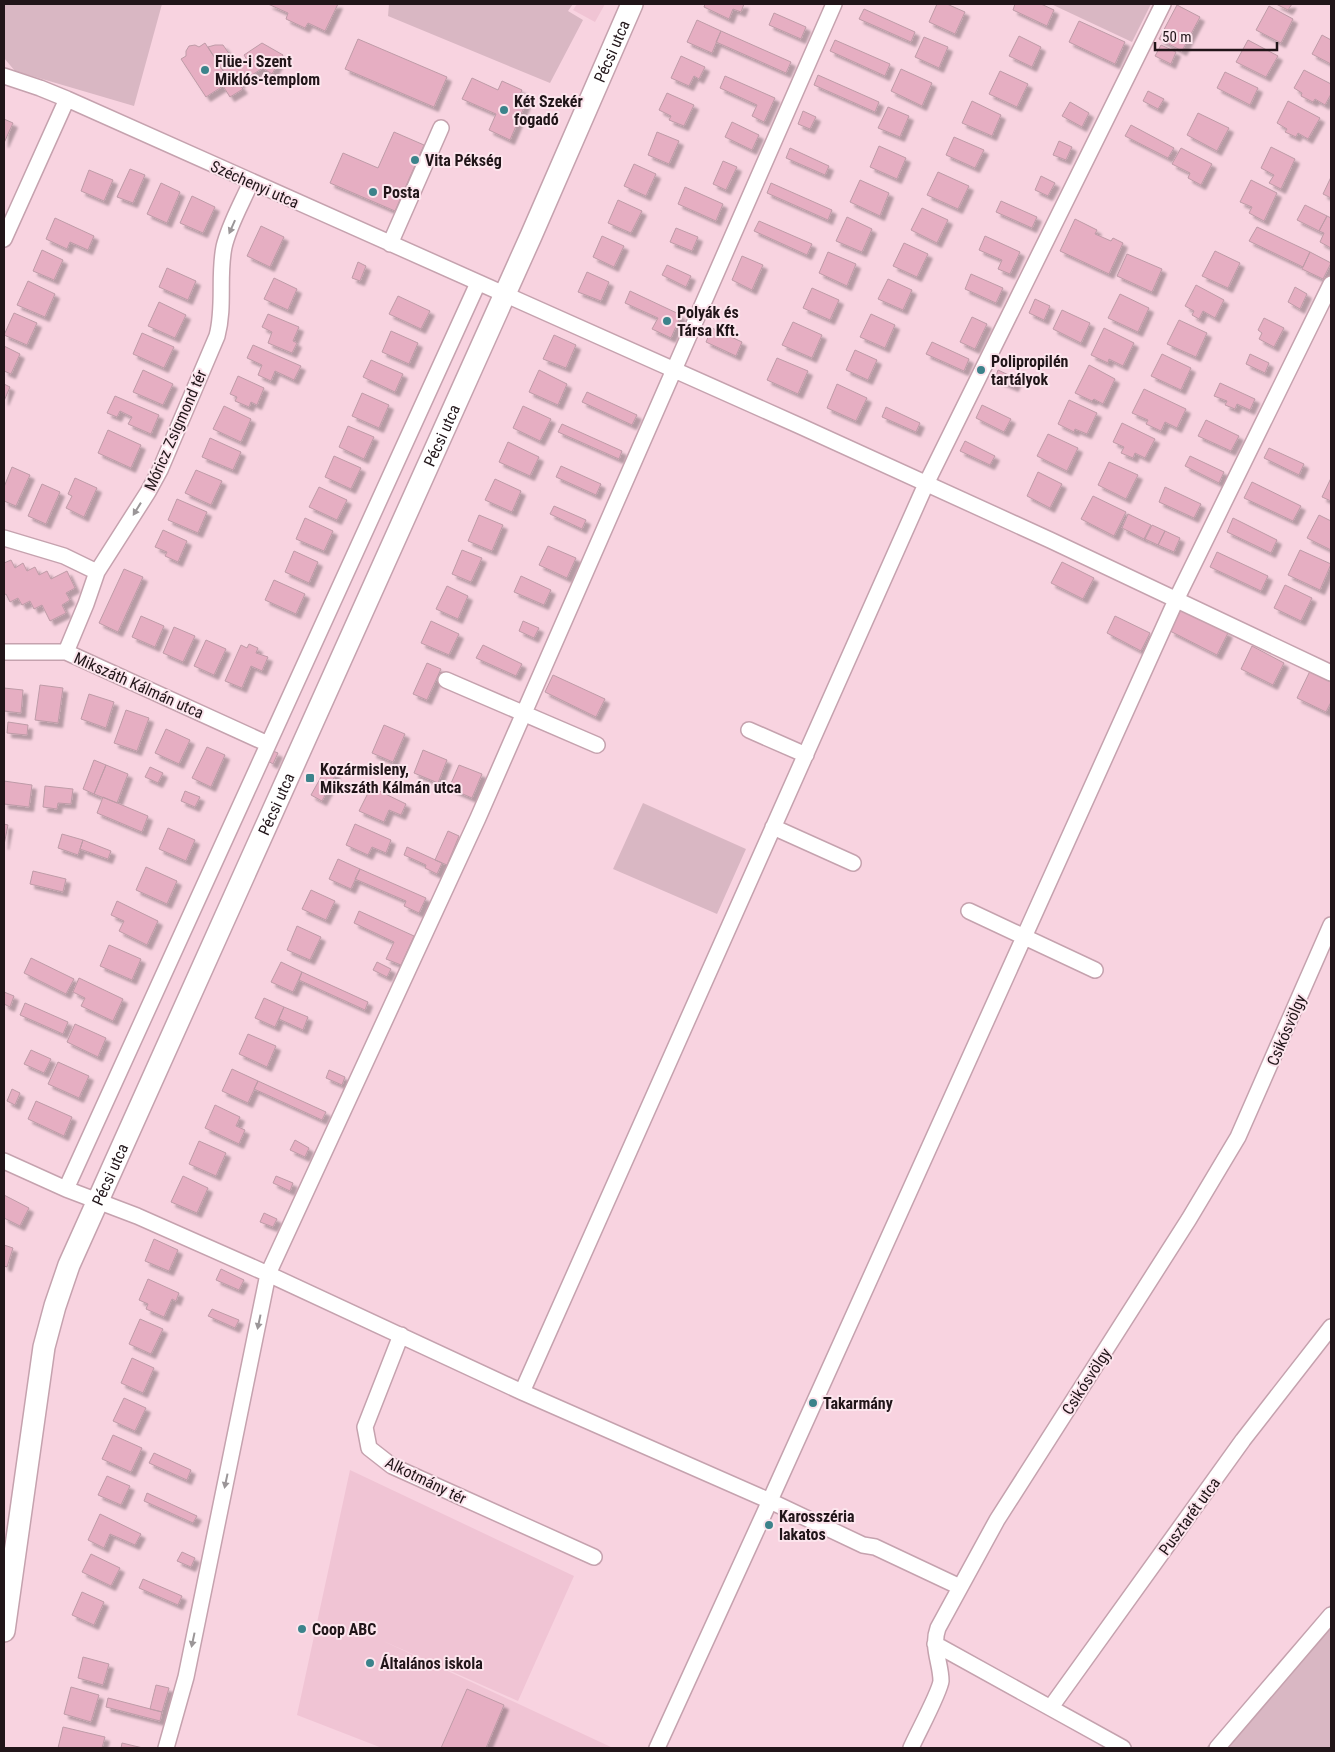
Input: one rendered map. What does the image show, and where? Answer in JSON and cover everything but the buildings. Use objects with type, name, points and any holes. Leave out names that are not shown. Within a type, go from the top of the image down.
[{"type":"main road","name":"Pécsi utca","points":[[4,1631],[44,1347],[69,1265],[505,295],[632,4]]},
{"type":"street","points":[[166,1748],[192,1678],[268,1274],[474,828],[834,4]]},
{"type":"street","points":[[522,1392],[926,484],[1163,4]]},
{"type":"street","name":"Széchenyi utca","points":[[4,76],[67,99],[674,370],[926,484],[1331,673]]},
{"type":"street","points":[[4,239],[67,99]]},
{"type":"street","points":[[390,244],[441,128]]},
{"type":"street","name":"Móricz Zsigmond tér","points":[[66,652],[97,572],[160,470],[216,336],[222,307],[224,246],[251,182]]},
{"type":"street","points":[[66,1189],[478,283]]},
{"type":"street","points":[[657,1748],[1176,600],[1331,284]]},
{"type":"street","points":[[4,538],[64,556],[97,572]]},
{"type":"street","name":"Mikszáth Kálmán utca","points":[[4,652],[66,652],[268,744]]},
{"type":"street","points":[[446,680],[596,745]]},
{"type":"street","points":[[749,730],[806,755]]},
{"type":"street","points":[[773,827],[853,863]]},
{"type":"street","points":[[969,912],[1095,970]]},
{"type":"street","name":"Csikósvölgy","points":[[935,1644],[938,1628],[997,1520],[1189,1219],[1238,1137],[1331,925]]},
{"type":"street","points":[[4,1161],[66,1189],[137,1216],[268,1274],[522,1392],[770,1501],[863,1545],[876,1547],[960,1587]]},
{"type":"street","name":"Pusztarét utca","points":[[1051,1707],[1243,1440],[1331,1327]]},
{"type":"street","name":"Alkotmány tér","points":[[401,1335],[365,1427],[369,1448],[392,1466],[594,1557]]},
{"type":"street","points":[[1217,1748],[1331,1614]]},
{"type":"street","points":[[935,1644],[1123,1748]]},
{"type":"street","points":[[910,1748],[941,1682],[935,1644]]},
{"type":"shaded area","points":[[4,4],[162,4],[134,106],[15,71],[4,58]]},
{"type":"shaded area","points":[[389,4],[573,4],[568,11],[583,20],[550,83],[388,16]]},
{"type":"shaded area","points":[[577,4],[605,4],[595,22],[573,10]]},
{"type":"shaded area","points":[[1051,4],[1151,4],[1132,42]]},
{"type":"shaded area","points":[[643,803],[746,849],[717,914],[613,869]]},
{"type":"shaded area","points":[[350,1470],[574,1576],[518,1701],[381,1640],[613,1748],[382,1748],[297,1715]]},
{"type":"shaded area","points":[[1331,1604],[1331,1748],[1206,1748]]},
{"type":"place","name":"Flüe-i Szent Miklós-templom","points":[[205,70]]},
{"type":"place","name":"Két Szekér fogadó","points":[[504,110]]},
{"type":"place","name":"Vita Pékség","points":[[415,160]]},
{"type":"place","name":"Posta","points":[[373,192]]},
{"type":"place","name":"Polyák és Társa Kft.","points":[[667,321]]},
{"type":"place","name":"Polipropilén tartályok","points":[[981,370]]},
{"type":"place","name":"Kozármisleny, Mikszáth Kálmán utca","points":[[310,778]]},
{"type":"place","name":"Takarmány","points":[[813,1403]]},
{"type":"place","name":"Karosszéria lakatos","points":[[769,1525]]},
{"type":"place","name":"Coop ABC","points":[[302,1629]]},
{"type":"place","name":"Általános iskola","points":[[370,1663]]}]
